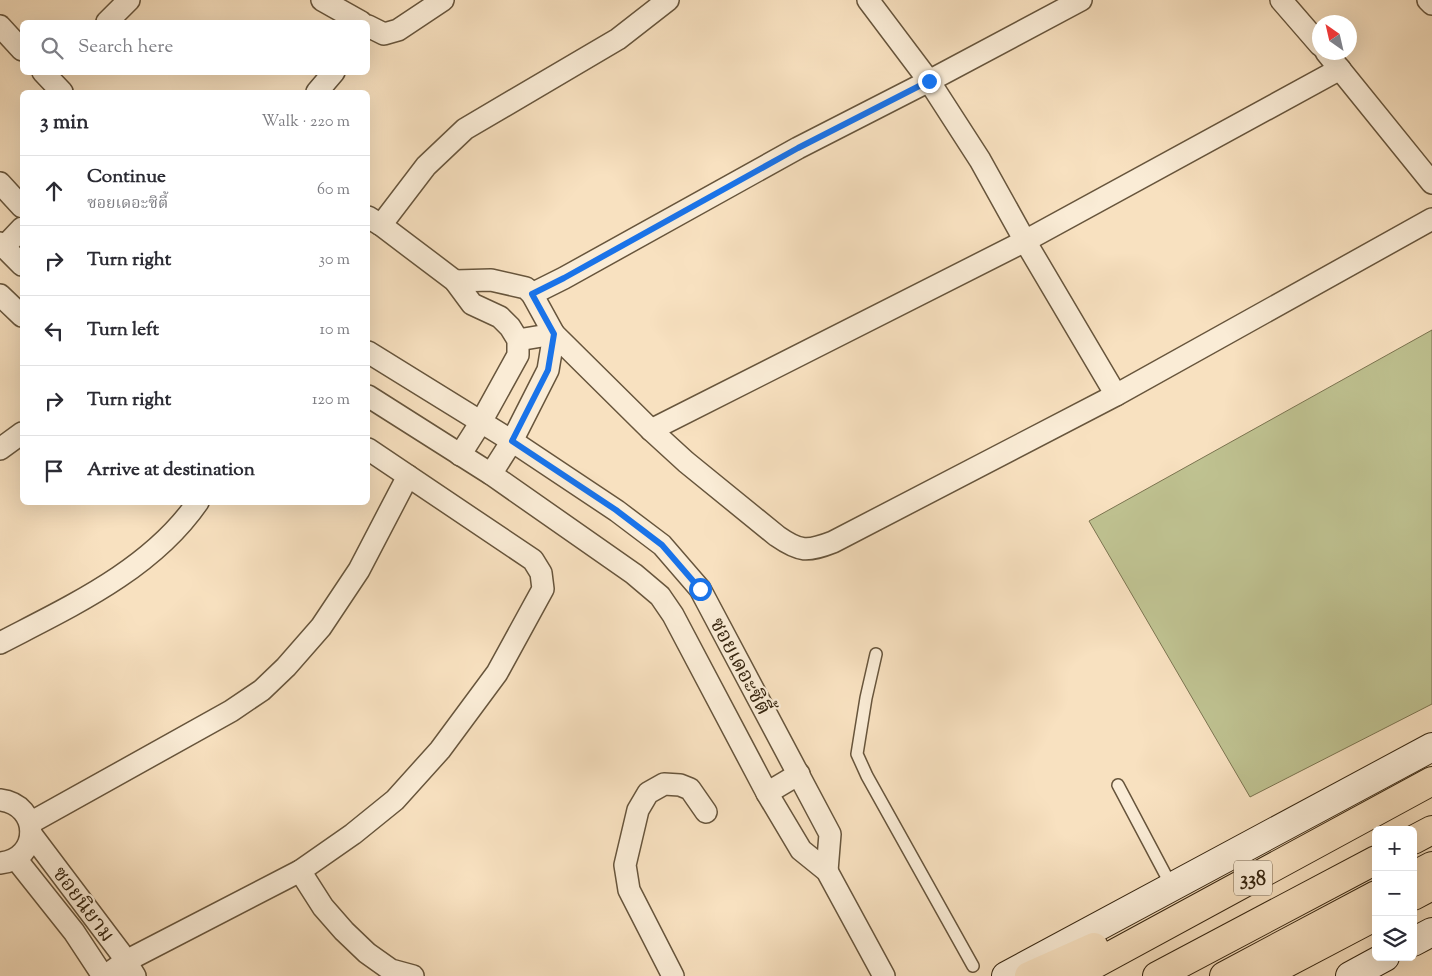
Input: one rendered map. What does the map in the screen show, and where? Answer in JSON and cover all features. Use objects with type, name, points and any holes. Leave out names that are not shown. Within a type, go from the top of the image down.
[{"type":"main road","name":"338","points":[[1006,976],[1432,747]]},
{"type":"main road","name":"338","points":[[1074,976],[1432,781]]},
{"type":"main road","points":[[1029,976],[1161,917],[1291,845],[1344,828]]},
{"type":"main road","points":[[1417,838],[1432,830]]},
{"type":"main road","name":"338","points":[[1157,976],[1372,862]]},
{"type":"main road","points":[[1417,874],[1432,866]]},
{"type":"main road","points":[[1417,894],[1432,886]]},
{"type":"main road","points":[[1224,976],[1372,897]]},
{"type":"main road","points":[[1262,976],[1372,918]]},
{"type":"main road","points":[[1295,976],[1372,925]]},
{"type":"main road","points":[[1417,940],[1432,932]]},
{"type":"main road","points":[[1350,976],[1378,961]]},
{"type":"street","points":[[109,20],[129,0]]},
{"type":"street","points":[[322,0],[357,20]]},
{"type":"street","points":[[370,27],[384,34],[398,30],[443,0]]},
{"type":"street","points":[[460,455],[481,422],[518,355],[518,340],[510,327],[500,317],[472,304],[455,281],[374,221],[426,166],[465,129],[618,39],[668,0]]},
{"type":"street","points":[[868,0],[929,81],[980,160],[1024,241],[1116,395]]},
{"type":"street","points":[[532,294],[798,148],[1081,0]]},
{"type":"street","points":[[1281,0],[1312,36]]},
{"type":"street","points":[[1428,0],[1432,4]]},
{"type":"street","points":[[0,26],[20,48]]},
{"type":"street","points":[[1333,60],[1432,183]]},
{"type":"street","points":[[651,430],[1024,241],[1340,69]]},
{"type":"street","points":[[319,90],[331,75]]},
{"type":"street","points":[[0,183],[20,205]]},
{"type":"street","points":[[455,281],[491,280],[526,288],[532,294],[554,334],[651,430],[686,462],[777,536],[802,550],[815,549],[833,542],[1116,395],[1432,219]]},
{"type":"street","points":[[20,230],[2,245],[20,263]]},
{"type":"street","points":[[0,295],[20,314]]},
{"type":"street","points":[[518,340],[554,334]]},
{"type":"street","points":[[491,474],[512,441],[548,370],[554,334]]},
{"type":"street","name":"ซอยเดอะซิตี้","points":[[370,353],[512,441],[616,510],[662,545],[685,571],[700,589],[830,834],[827,871]]},
{"type":"street","name":"ซอยเดอะซิตี้","points":[[370,397],[491,474],[634,574],[660,596],[673,615],[767,793],[801,850],[827,871],[884,976]]},
{"type":"street","points":[[0,449],[20,434]]},
{"type":"street","points":[[104,976],[131,969],[300,872],[353,834],[395,800],[440,750],[497,673],[543,589],[541,573],[533,560],[370,451]]},
{"type":"street","points":[[31,828],[231,711],[262,690],[286,667],[321,627],[360,570],[408,476]]},
{"type":"street","points":[[0,643],[72,605],[137,564],[175,530],[196,505]]},
{"type":"street","points":[[767,793],[799,774]]},
{"type":"street","points":[[673,976],[628,890],[625,865],[638,810],[648,793],[664,784],[680,785],[690,789],[706,812]]},
{"type":"street","name":"ซอยนิยาม","points":[[0,800],[8,801],[18,806],[25,813],[31,828],[131,969]]},
{"type":"street","name":"ซอยนิยาม","points":[[31,828],[29,844],[24,852],[8,861],[74,932],[104,976]]},
{"type":"street","points":[[300,872],[323,907],[367,953],[391,970],[413,976]]},
{"type":"lane","points":[[876,654],[866,698],[858,754],[867,776],[973,966]]},
{"type":"lane","points":[[1118,785],[1172,887]]},
{"type":"green space","points":[[1432,330],[1432,704],[1250,797],[1089,521]]},
{"type":"route","points":[[700,589],[662,545],[616,510],[512,441],[548,370],[554,334],[532,294],[798,148],[929,81]]}]
